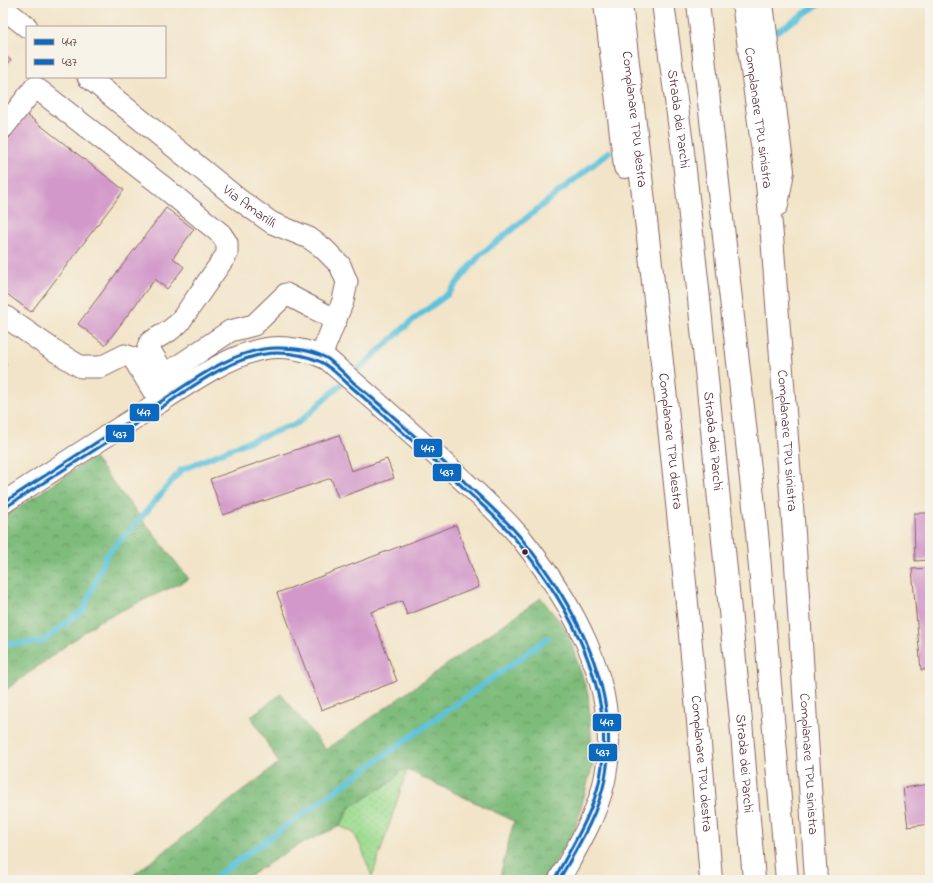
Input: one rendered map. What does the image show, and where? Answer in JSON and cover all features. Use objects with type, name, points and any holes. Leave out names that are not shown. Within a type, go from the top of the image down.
[{"type":"highway","points":[[606,3],[631,218],[656,302]]},
{"type":"highway","name":"Complanare TPU destra","points":[[621,3],[656,302],[676,490],[711,880]]},
{"type":"highway","name":"Strada dei Parchi","points":[[663,3],[683,152],[698,290],[740,714],[754,880]]},
{"type":"highway","points":[[698,3],[756,526],[786,880]]},
{"type":"highway","name":"Complanare TPU sinistra","points":[[743,3],[766,174],[772,236],[794,533],[816,880]]},
{"type":"highway","points":[[762,3],[783,171],[772,236]]},
{"type":"street","points":[[3,8],[26,26]]},
{"type":"street","name":"Via Amarilli","points":[[89,78],[237,198],[272,223],[309,238],[331,255],[340,265],[347,282],[343,301],[324,358]]},
{"type":"street","points":[[3,128],[35,88],[222,234],[227,243],[227,254],[180,323],[169,332],[150,342],[144,342],[125,355],[101,367],[81,367],[3,315]]},
{"type":"street","points":[[3,503],[167,389],[230,331],[254,326],[286,294],[336,320]]},
{"type":"street","points":[[150,342],[148,347],[167,389]]},
{"type":"street","points":[[167,389],[251,352],[262,349],[286,348],[309,352],[324,358],[379,404],[452,470],[520,537],[551,579],[592,653],[600,679],[605,704],[608,735],[607,766],[602,790],[586,833],[559,880]]},
{"type":"street","points":[[125,355],[133,358],[167,389]]},
{"type":"green space","points":[[93,457],[189,579],[99,621],[3,692],[3,518]]},
{"type":"green space","points":[[541,598],[567,631],[588,694],[593,763],[575,830],[544,880],[499,880],[514,821],[407,770],[399,771],[394,780],[349,808],[340,826],[296,846],[243,880],[127,880],[279,763],[251,716],[281,694],[326,750]]},
{"type":"green space","points":[[407,770],[372,877],[362,849],[354,833],[340,826],[349,808],[394,780],[399,771]]},
{"type":"building","points":[[3,54],[11,60],[3,69]]},
{"type":"building","points":[[27,115],[124,190],[31,312],[3,291],[3,146]]},
{"type":"building","points":[[166,208],[194,229],[173,258],[184,267],[167,289],[155,279],[105,345],[78,324]]},
{"type":"building","points":[[3,361],[7,364],[3,369]]},
{"type":"building","points":[[339,435],[351,471],[387,459],[394,478],[338,498],[331,478],[223,515],[210,479]]},
{"type":"building","points":[[914,513],[930,513],[930,560],[915,561]]},
{"type":"building","points":[[456,525],[479,587],[407,615],[402,601],[371,612],[397,681],[321,710],[277,593]]},
{"type":"building","points":[[930,568],[930,669],[921,670],[912,569]]},
{"type":"building","points":[[930,784],[930,824],[908,827],[903,788]]},
{"type":"waterway","points":[[777,31],[821,3]]},
{"type":"waterway","points":[[3,640],[8,644],[42,642],[84,609],[106,556],[146,512],[181,470],[237,446],[298,423],[414,319],[448,294],[480,255],[609,152]]},
{"type":"waterway","points":[[215,880],[218,875],[548,638]]},
{"type":"transit line","name":"447","points":[[3,503],[93,444],[210,370],[227,361],[261,349],[279,348],[304,350],[328,359],[441,460],[497,512],[515,531],[541,564],[559,591],[576,620],[590,650],[600,681],[607,714],[608,746],[605,779],[602,792],[592,818],[559,880]]},
{"type":"transit line","name":"437","points":[[6,507],[196,384],[228,366],[244,359],[277,353],[294,354],[325,364],[430,457],[505,527],[536,565],[571,621],[585,651],[595,682],[602,714],[603,746],[600,778],[597,791],[587,817],[555,878]]}]
